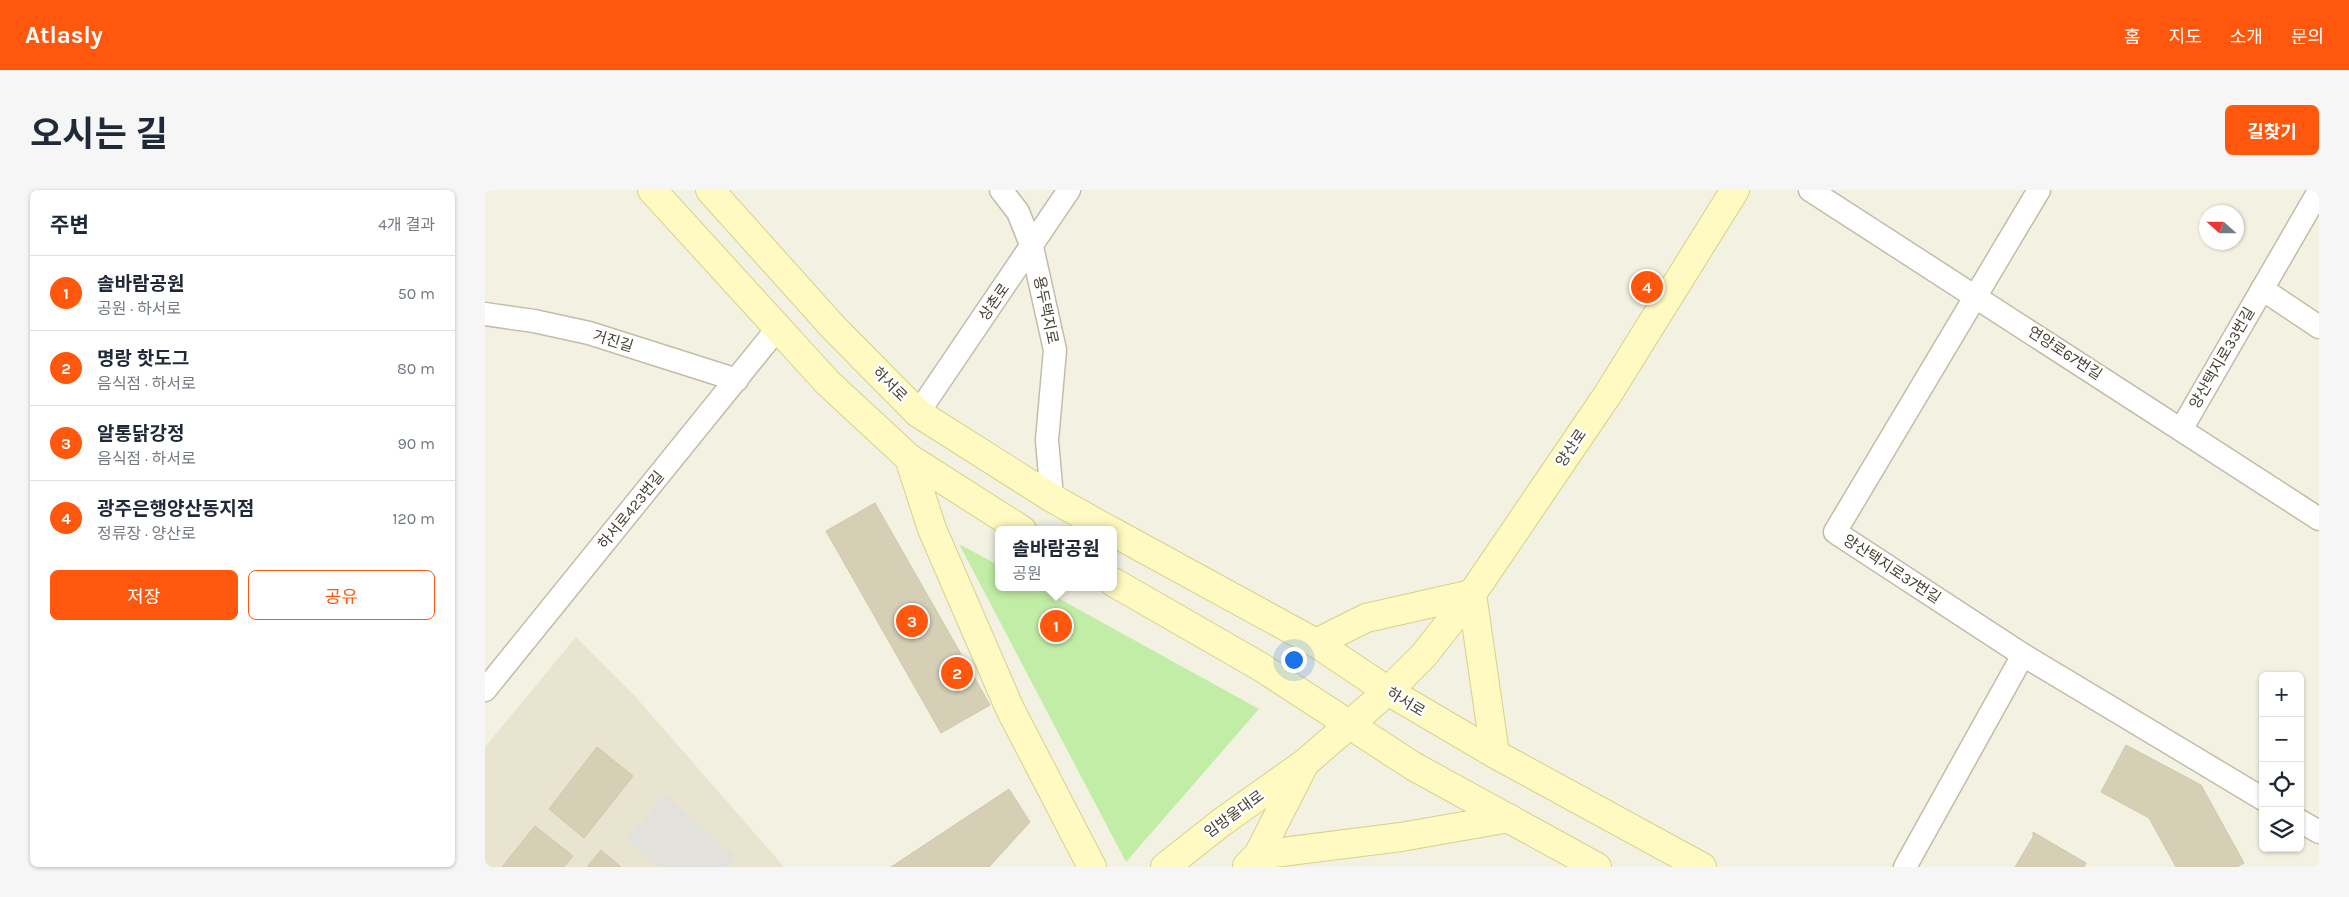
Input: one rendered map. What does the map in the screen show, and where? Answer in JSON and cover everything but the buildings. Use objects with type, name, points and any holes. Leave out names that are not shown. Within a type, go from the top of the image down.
[{"type":"main road","points":[[652,190],[828,384],[909,458],[1016,526]]},
{"type":"main road","name":"하서로","points":[[710,190],[833,327],[918,412],[1052,498],[1102,526]]},
{"type":"main road","name":"양산로","points":[[1388,692],[1424,655],[1472,594],[1608,394],[1734,190]]},
{"type":"main road","points":[[909,458],[932,529],[1010,709],[1092,867]]},
{"type":"main road","name":"하서로","points":[[1117,534],[1316,643],[1388,692],[1495,754],[1702,867]]},
{"type":"main road","points":[[1117,584],[1261,666],[1413,766],[1597,867]]},
{"type":"main road","points":[[1316,643],[1366,618],[1472,594],[1495,754]]},
{"type":"main road","name":"임방울대로","points":[[1165,867],[1222,822],[1305,763],[1388,692]]},
{"type":"main road","name":"임방울대로","points":[[1252,861],[1305,763]]},
{"type":"main road","points":[[1252,861],[1401,838],[1509,818]]},
{"type":"street","name":"용두택지로","points":[[1001,190],[1018,212],[1032,247],[1055,350],[1047,440],[1052,498]]},
{"type":"street","name":"상촌로","points":[[918,412],[1069,190]]},
{"type":"street","name":"연양로67번길","points":[[1810,190],[2182,428],[2319,519]]},
{"type":"street","name":"양산택지로37번길","points":[[2039,190],[1835,532],[2023,655],[2259,797]]},
{"type":"street","name":"양산택지로33번길","points":[[2182,428],[2319,191]]},
{"type":"street","name":"양산택지로33번길","points":[[2262,288],[2319,327]]},
{"type":"street","name":"거진길","points":[[485,314],[534,321],[589,333],[737,380]]},
{"type":"street","name":"하서로423번길","points":[[485,690],[777,329]]},
{"type":"street","points":[[1905,867],[2023,655]]},
{"type":"street","points":[[2304,823],[2319,832]]},
{"type":"shaded area","points":[[576,637],[634,695],[784,867],[485,867],[485,747]]},
{"type":"shaded area","points":[[665,795],[736,857],[727,867],[658,867],[626,840]]},
{"type":"green space","points":[[959,544],[995,563],[995,591],[1045,591],[1259,709],[1126,862]]},
{"type":"place","name":"광주은행양산동지점","points":[[1647,287]]},
{"type":"place","name":"알통닭강정","points":[[912,621]]},
{"type":"place","name":"솔바람공원","points":[[1056,626]]},
{"type":"place","name":"명랑 핫도그","points":[[957,673]]}]
